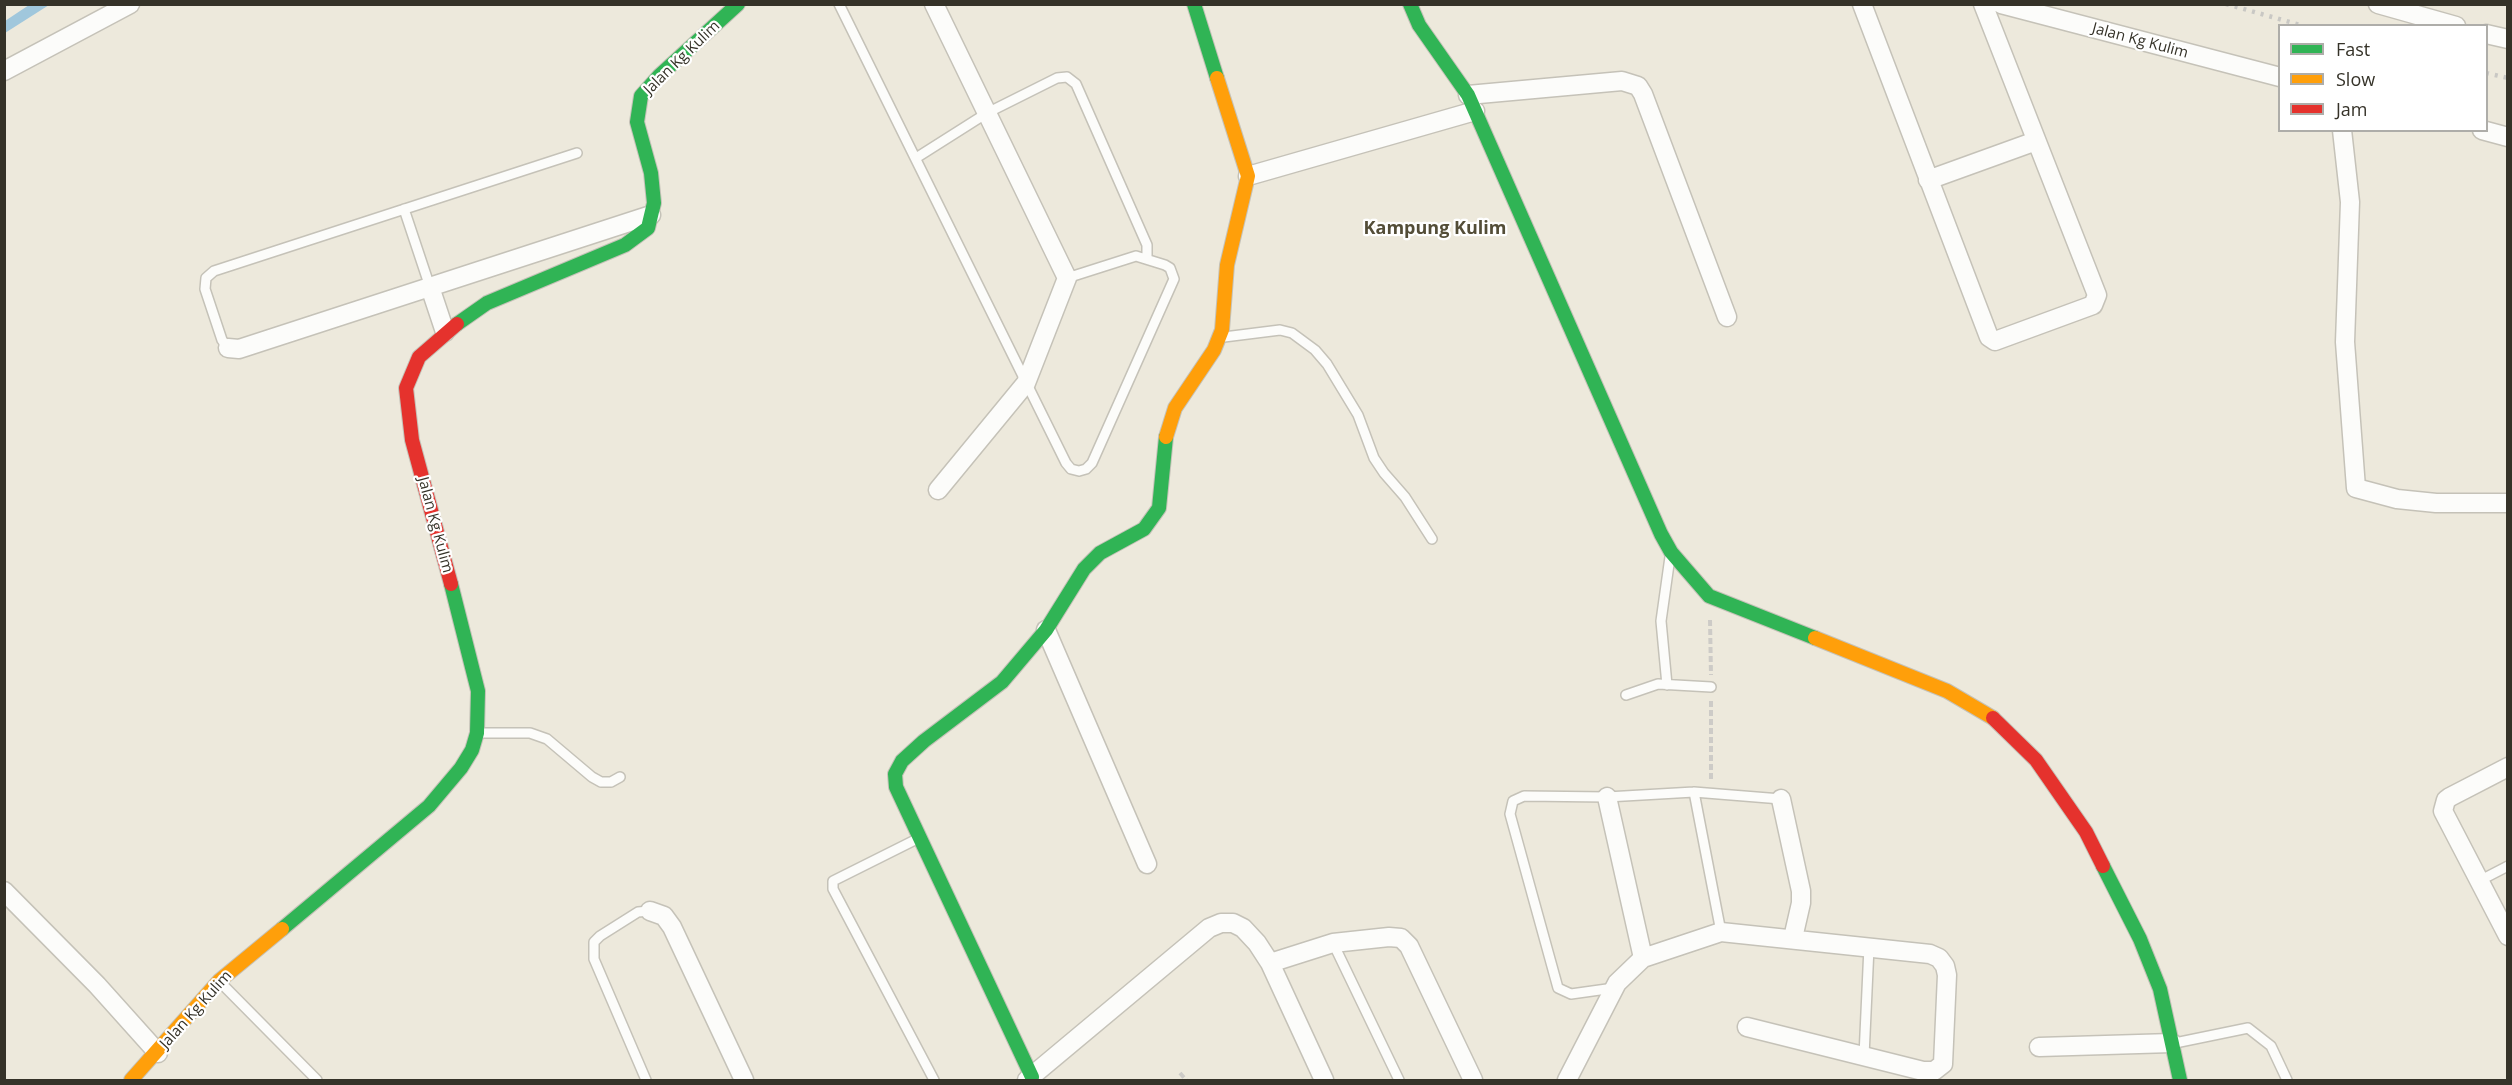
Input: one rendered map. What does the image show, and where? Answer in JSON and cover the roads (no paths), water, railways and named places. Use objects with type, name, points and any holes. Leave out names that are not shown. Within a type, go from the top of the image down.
[{"type":"street","points":[[4,71],[130,4]]},
{"type":"street","name":"Jalan Kg Kulim","points":[[131,1080],[158,1053],[219,981],[429,806],[461,768],[472,750],[477,733],[478,714],[475,680],[412,441],[406,388],[418,357],[444,332],[488,303],[625,245],[648,228],[654,202],[651,173],[637,122],[641,96],[659,76],[738,4]]},
{"type":"street","points":[[934,4],[1067,278],[1026,383],[938,490]]},
{"type":"street","points":[[1194,4],[1248,176],[1227,265],[1222,330],[1214,350],[1175,408],[1167,429],[1160,508],[1144,528],[1100,553],[1084,569],[1046,630],[1002,682],[924,741],[902,761],[895,774],[896,787],[1029,1079],[1209,928],[1221,923],[1233,923],[1243,928],[1257,943],[1270,963],[1324,1080]]},
{"type":"street","points":[[1410,4],[1419,25],[1471,103],[1660,534],[1671,552],[1710,596],[1947,691],[1993,718],[2036,760],[2086,832],[2144,949],[2160,989],[2180,1080]]},
{"type":"street","points":[[1862,4],[1989,337],[1995,341],[2093,305],[2097,295],[1983,4]]},
{"type":"street","name":"Jalan Kg Kulim","points":[[2001,4],[2278,76]]},
{"type":"street","points":[[2378,4],[2449,24]]},
{"type":"street","points":[[2488,34],[2508,39]]},
{"type":"street","points":[[1248,176],[1471,103],[1622,81],[1638,86],[1643,94],[1727,317]]},
{"type":"street","points":[[2342,132],[2350,202],[2345,342],[2356,488],[2397,499],[2436,503],[2508,503]]},
{"type":"street","points":[[2488,132],[2508,137]]},
{"type":"street","points":[[1928,180],[2036,141]]},
{"type":"street","points":[[228,348],[239,349],[651,215]]},
{"type":"street","points":[[429,287],[444,332]]},
{"type":"street","points":[[1046,630],[1148,864]]},
{"type":"street","points":[[2508,767],[2450,797],[2444,805],[2445,816],[2508,936]]},
{"type":"street","points":[[1607,797],[1643,958]]},
{"type":"street","points":[[1781,799],[1801,891],[1801,903],[1793,938]]},
{"type":"street","points":[[4,891],[97,985],[158,1053]]},
{"type":"street","points":[[650,911],[664,916],[672,927],[744,1080]]},
{"type":"street","points":[[1567,1080],[1614,988],[1643,958],[1721,932],[1930,954],[1939,958],[1945,966],[1947,975],[1943,1064],[1934,1071],[1923,1071],[1748,1027]]},
{"type":"street","points":[[1270,963],[1333,943],[1389,937],[1401,938],[1406,941],[1473,1080]]},
{"type":"street","points":[[2039,1047],[2172,1043]]},
{"type":"lane","points":[[839,4],[1066,463],[1071,469],[1079,471],[1086,469],[1092,462],[1172,284],[1173,273],[1170,268],[1136,256],[1067,278]]},
{"type":"lane","points":[[916,158],[987,113],[1057,78],[1062,76],[1072,79],[1147,245],[1147,259]]},
{"type":"lane","points":[[228,348],[222,340],[205,290],[206,278],[209,274],[577,153]]},
{"type":"lane","points":[[404,209],[429,287]]},
{"type":"lane","points":[[1218,340],[1230,335],[1262,334],[1280,330],[1292,333],[1315,350],[1327,363],[1358,415],[1379,465],[1405,497],[1432,539]]},
{"type":"lane","points":[[1667,685],[1661,621],[1671,552]]},
{"type":"lane","points":[[1626,695],[1658,684],[1711,687]]},
{"type":"lane","points":[[477,733],[530,733],[547,739],[601,782],[611,782],[620,777]]},
{"type":"lane","points":[[1694,792],[1721,932]]},
{"type":"lane","points":[[1614,988],[1571,994],[1558,988],[1510,807],[1518,797],[1607,797],[1694,792],[1781,799]]},
{"type":"lane","points":[[919,837],[833,881],[833,889],[934,1080]]},
{"type":"lane","points":[[2479,881],[2508,866]]},
{"type":"lane","points":[[646,1080],[594,959],[594,942],[638,912],[650,911]]},
{"type":"lane","points":[[1333,943],[1399,1080]]},
{"type":"lane","points":[[1864,1056],[1869,947]]},
{"type":"lane","points":[[219,981],[317,1080]]},
{"type":"lane","points":[[2172,1043],[2248,1028],[2271,1046],[2287,1080]]},
{"type":"water","points":[[29,5],[49,5],[5,33],[5,21]]},
{"type":"railway","points":[[2226,4],[2297,24]]},
{"type":"railway","points":[[2488,73],[2508,78]]},
{"type":"district","name":"Kampung Kulim","points":[[1435,229]]}]
